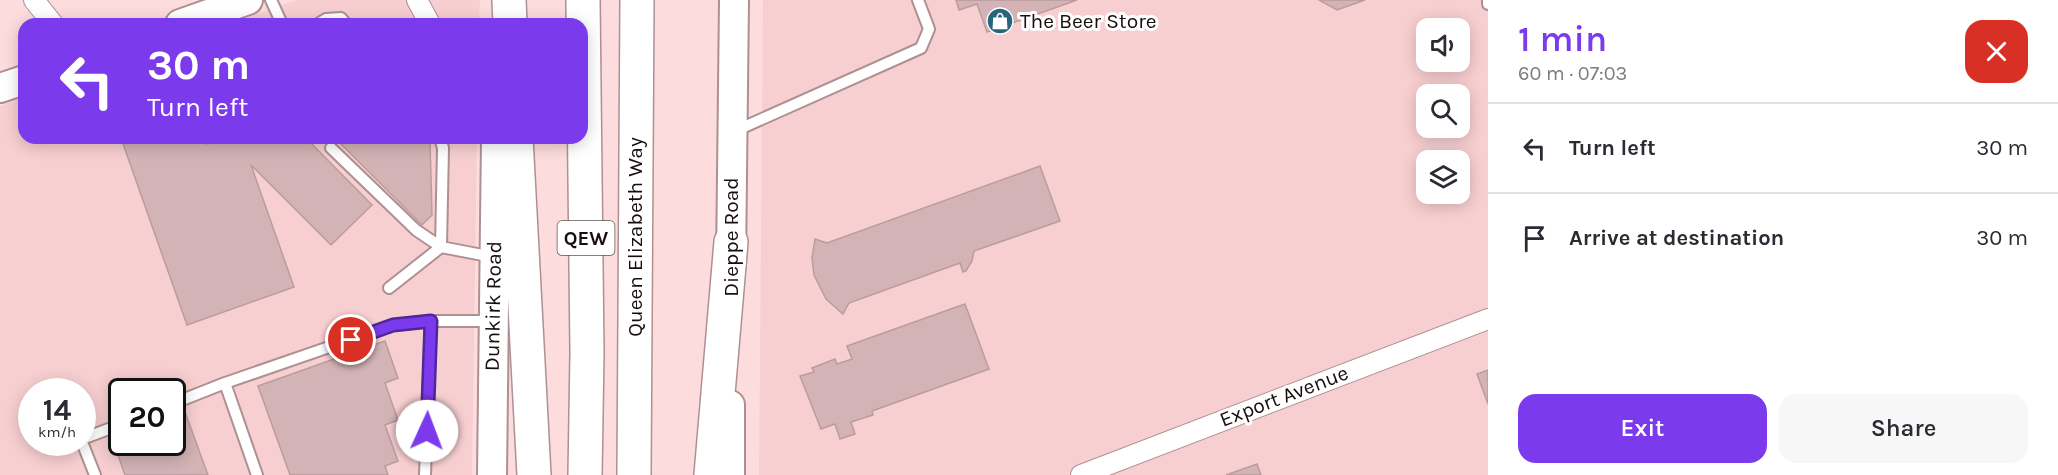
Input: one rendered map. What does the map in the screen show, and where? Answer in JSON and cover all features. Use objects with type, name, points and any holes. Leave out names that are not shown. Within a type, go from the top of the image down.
[{"type":"highway","points":[[509,0],[510,18]]},
{"type":"highway","name":"QEW","points":[[583,0],[583,18]]},
{"type":"highway","name":"Queen Elizabeth Way","points":[[634,475],[637,0]]},
{"type":"highway","points":[[516,144],[534,475]]},
{"type":"highway","name":"QEW","points":[[585,144],[588,353],[585,475]]},
{"type":"highway","points":[[711,475],[731,242]]},
{"type":"street","points":[[34,0],[48,18]]},
{"type":"street","points":[[191,17],[248,0]]},
{"type":"street","points":[[417,0],[427,18]]},
{"type":"street","points":[[499,18],[500,0]]},
{"type":"street","name":"Dieppe Road","points":[[730,475],[735,0]]},
{"type":"street","points":[[0,88],[18,82]]},
{"type":"street","name":"Dunkirk Road","points":[[492,475],[495,152]]},
{"type":"street","name":"Export Avenue","points":[[1081,475],[1488,319]]},
{"type":"lane","points":[[271,0],[279,18]]},
{"type":"lane","points":[[732,132],[921,48],[929,29],[918,0]]},
{"type":"lane","points":[[441,247],[442,144]]},
{"type":"lane","points":[[331,148],[416,230],[441,247],[493,257]]},
{"type":"lane","points":[[388,288],[441,247]]},
{"type":"lane","points":[[425,475],[431,321]]},
{"type":"lane","points":[[186,398],[393,325],[431,321],[492,321]]},
{"type":"lane","points":[[225,383],[256,475]]},
{"type":"lane","points":[[87,456],[94,475]]},
{"type":"shaded area","points":[[296,0],[480,0],[479,18],[246,18]]},
{"type":"shaded area","points":[[763,0],[1488,0],[1488,475],[759,475]]},
{"type":"shaded area","points":[[18,100],[18,144],[477,144],[472,475],[0,475],[0,106]]},
{"type":"building","name":"The Beer Store","points":[[956,0],[1077,0],[987,32],[977,4],[959,10]]},
{"type":"building","points":[[1319,0],[1365,0],[1337,10]]},
{"type":"building","points":[[123,144],[312,144],[372,205],[331,245],[251,165],[294,287],[187,325]]},
{"type":"building","points":[[341,144],[430,144],[432,215],[422,225]]},
{"type":"building","points":[[1040,166],[1060,221],[974,251],[972,261],[966,271],[963,272],[960,263],[849,303],[843,314],[826,299],[814,275],[812,258],[815,239],[827,243]]},
{"type":"building","points":[[965,304],[989,369],[872,411],[873,415],[851,422],[855,434],[840,439],[835,424],[821,429],[800,376],[814,372],[812,368],[835,359],[837,364],[852,359],[847,346]]},
{"type":"building","points":[[385,341],[398,378],[385,383],[398,420],[385,425],[398,461],[385,466],[388,475],[290,475],[258,386]]},
{"type":"building","points":[[1488,370],[1488,404],[1477,374]]},
{"type":"building","points":[[186,415],[208,475],[125,475],[118,456],[186,456]]},
{"type":"building","points":[[1257,464],[1261,475],[1226,475]]},
{"type":"place","name":"The Beer Store","points":[[1000,21]]},
{"type":"route","points":[[351,340],[393,325],[431,321],[427,431]]}]
